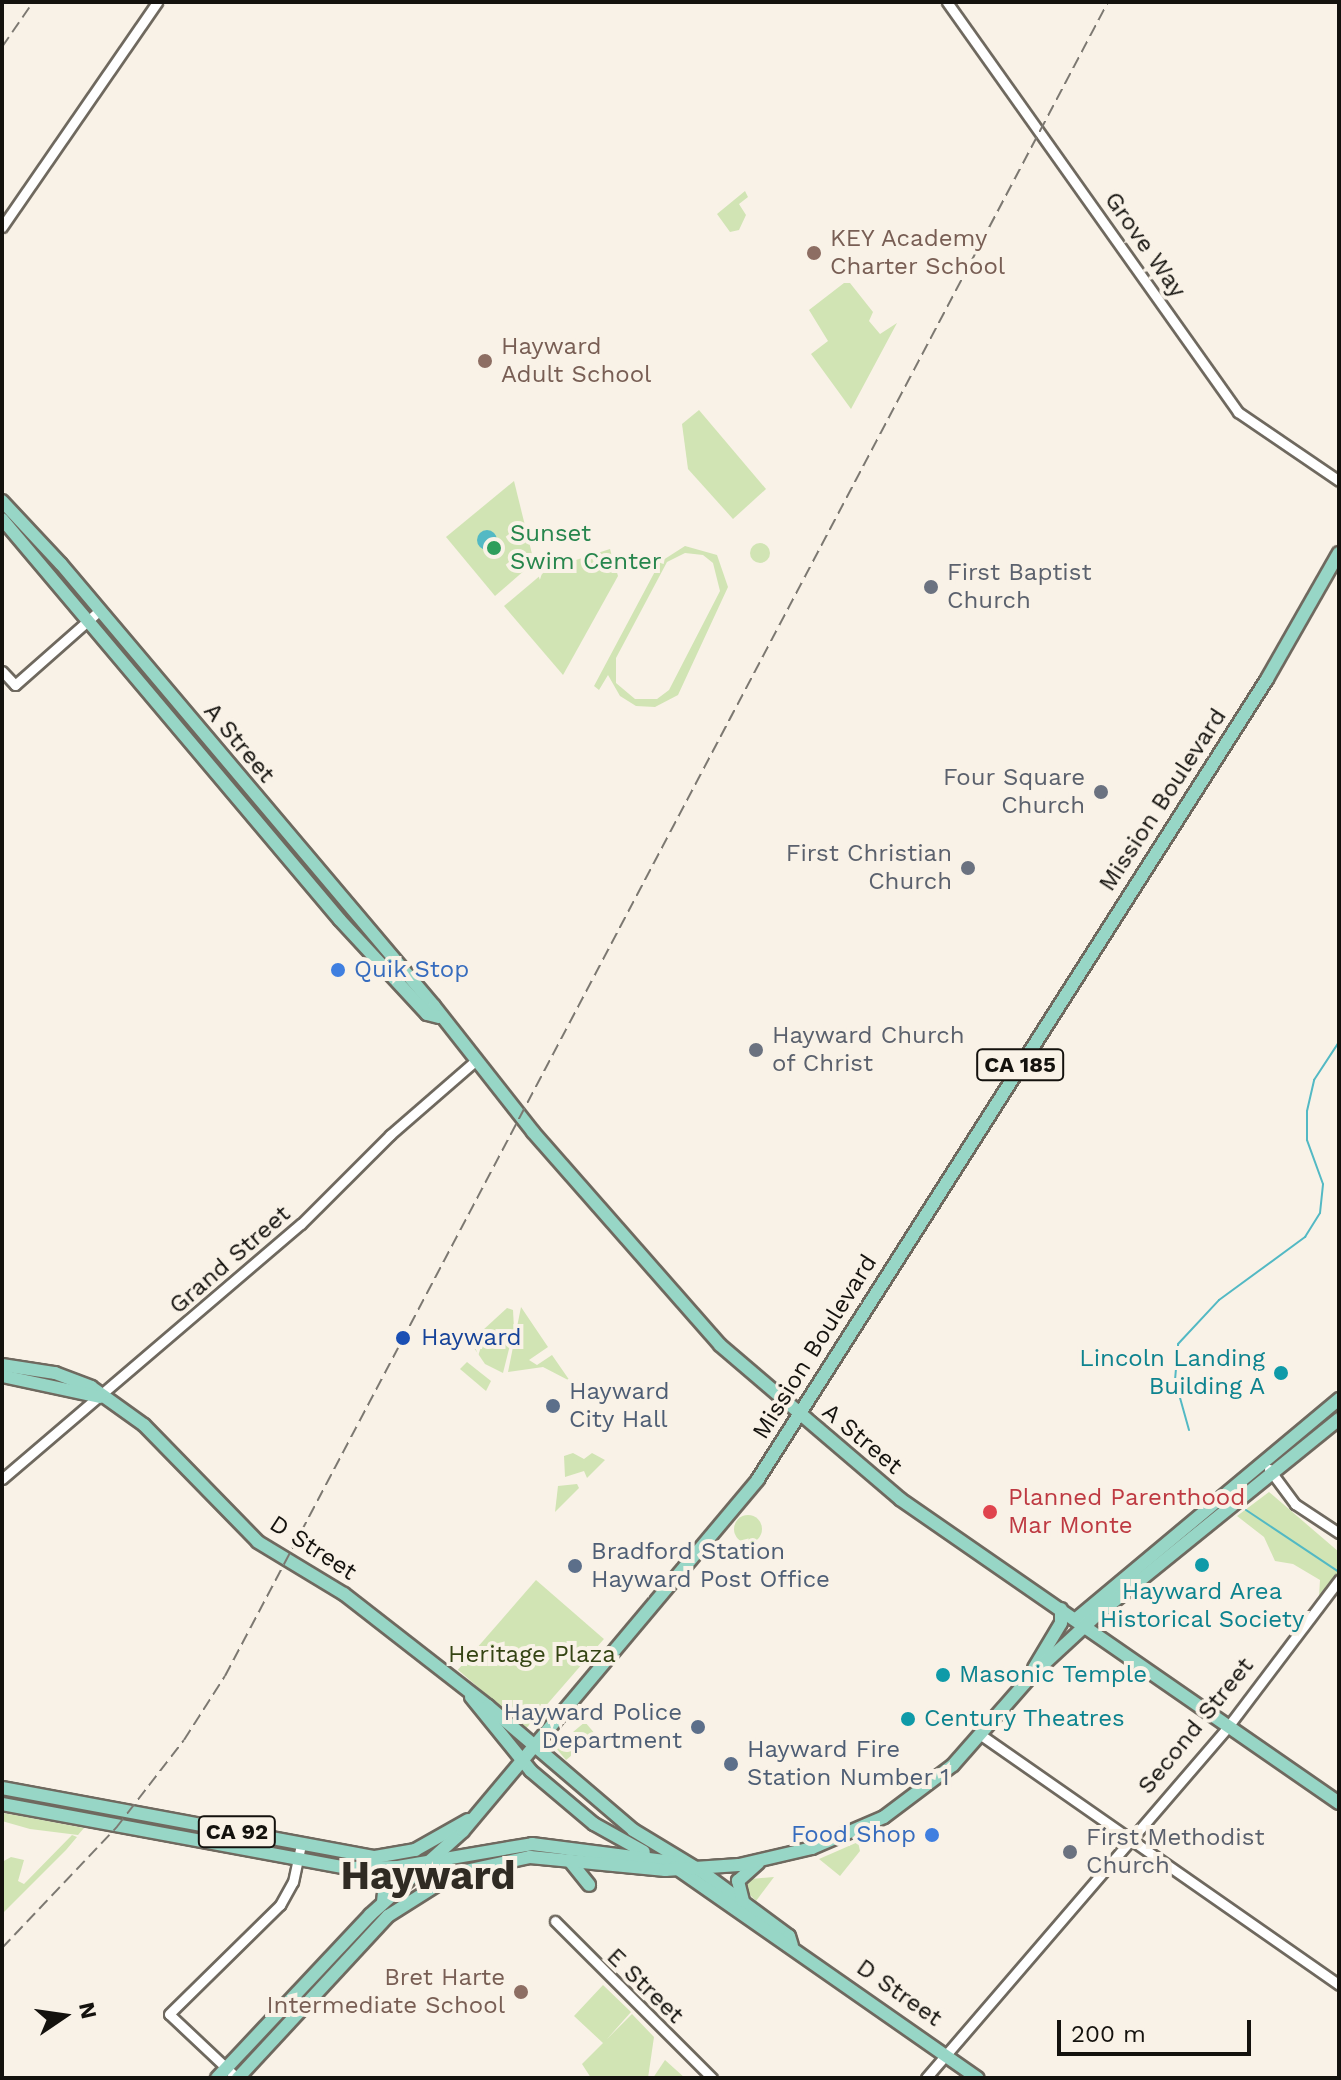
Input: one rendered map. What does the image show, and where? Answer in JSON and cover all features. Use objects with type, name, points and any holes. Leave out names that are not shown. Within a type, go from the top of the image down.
[{"type":"main road","name":"A Street","points":[[2,501],[99,611],[475,1061],[720,1345],[900,1499],[1339,1803]]},
{"type":"main road","name":"A Street","points":[[2,519],[340,920],[427,1014],[439,1017]]},
{"type":"main road","name":"Mission Boulevard","points":[[222,2073],[383,1903],[433,1861],[477,1814],[532,1744],[758,1479],[1267,679],[1339,553]]},
{"type":"main road","name":"D Street","points":[[2,1365],[55,1373],[102,1397],[170,1446],[258,1542],[343,1593],[532,1744],[633,1830],[695,1867],[789,1936],[792,1946]]},
{"type":"main road","name":"D Street","points":[[2,1376],[102,1397]]},
{"type":"main road","points":[[237,2078],[382,1922],[430,1885],[495,1862],[569,1860],[679,1870],[760,1861],[822,1845],[876,1821],[931,1784],[981,1735],[1080,1623],[1262,1461],[1339,1399]]},
{"type":"main road","points":[[1080,1623],[1339,1419]]},
{"type":"main road","points":[[1022,1688],[1061,1623],[1061,1609]]},
{"type":"main road","name":"D Street","points":[[471,1697],[522,1756],[594,1824],[679,1870],[978,2078]]},
{"type":"main road","name":"CA 92","points":[[2,1788],[301,1844],[395,1856],[428,1844],[477,1814]]},
{"type":"main road","name":"CA 92","points":[[2,1804],[299,1860],[363,1869],[433,1861]]},
{"type":"main road","points":[[433,1861],[532,1844],[658,1857],[695,1867]]},
{"type":"main road","points":[[569,1860],[589,1885]]},
{"type":"main road","points":[[751,1910],[737,1884],[760,1861]]},
{"type":"main road","points":[[363,1869],[385,1883],[383,1903]]},
{"type":"street","points":[[2,227],[157,2]]},
{"type":"street","name":"Grove Way","points":[[947,2],[1238,412],[1339,481]]},
{"type":"street","points":[[2,671],[15,685],[99,611]]},
{"type":"street","name":"Grand Street","points":[[2,1479],[102,1397],[301,1224],[390,1135],[475,1061]]},
{"type":"street","points":[[1262,1461],[1295,1504],[1339,1533]]},
{"type":"street","name":"Second Street","points":[[926,2078],[944,2053],[1227,1728],[1337,1582]]},
{"type":"street","points":[[981,1735],[1339,1985]]},
{"type":"street","points":[[237,2078],[222,2073],[169,2014],[280,1905],[299,1860],[301,1844]]},
{"type":"street","name":"E Street","points":[[555,1921],[564,1936],[712,2078]]},
{"type":"green space","points":[[745,191],[748,197],[739,204],[746,215],[739,230],[730,232],[717,214]]},
{"type":"green space","points":[[844,283],[850,283],[873,312],[869,321],[880,334],[897,323],[851,409],[811,354],[828,341],[809,310]]},
{"type":"green space","points":[[699,410],[766,489],[733,519],[688,469],[682,424]]},
{"type":"green space","name":"Sunset Swim Center","points":[[514,481],[534,562],[495,596],[446,537]]},
{"type":"green space","points":[[756,543],[764,543],[770,553],[764,563],[756,563],[750,557],[750,549]]},
{"type":"green space","points":[[685,546],[717,555],[728,587],[678,695],[655,707],[636,706],[620,696],[608,675],[599,690],[594,686],[660,562]],"holes":[[[685,553],[703,555],[713,563],[720,591],[669,690],[657,699],[635,699],[616,683],[616,658],[667,562]]]},
{"type":"green space","points":[[610,549],[618,576],[563,675],[504,606],[548,569]]},
{"type":"green space","points":[[521,1307],[548,1347],[529,1360],[537,1365],[552,1355],[570,1381],[543,1367],[508,1372]]},
{"type":"green space","points":[[507,1308],[513,1310],[514,1329],[503,1373],[485,1364],[470,1342]]},
{"type":"green space","points":[[467,1362],[491,1381],[486,1391],[460,1369]]},
{"type":"green space","points":[[573,1453],[584,1459],[592,1453],[605,1460],[587,1478],[584,1471],[565,1477],[564,1456]]},
{"type":"green space","points":[[577,1484],[579,1488],[555,1512],[558,1486]]},
{"type":"green space","points":[[1269,1492],[1339,1552],[1339,1584],[1335,1579],[1319,1597],[1320,1580],[1293,1564],[1275,1561],[1264,1537],[1237,1516]]},
{"type":"green space","points":[[748,1515],[758,1519],[762,1529],[758,1539],[748,1543],[738,1539],[734,1529],[738,1519]]},
{"type":"green space","name":"Heritage Plaza","points":[[536,1580],[604,1639],[526,1729],[458,1670]]},
{"type":"green space","points":[[585,1722],[596,1735],[566,1760],[555,1747]]},
{"type":"green space","points":[[2,1813],[84,1828],[78,1835],[30,1829],[2,1821]]},
{"type":"green space","points":[[72,1835],[77,1837],[66,1850],[2,1914],[2,1862],[11,1857],[24,1860],[18,1881],[24,1884]]},
{"type":"green space","points":[[858,1842],[860,1851],[840,1876],[819,1859]]},
{"type":"green space","points":[[774,1877],[756,1901],[743,1888],[751,1879]]},
{"type":"green space","points":[[603,1985],[631,2012],[607,2039],[632,2014],[654,2037],[648,2078],[591,2078],[582,2064],[603,2043],[574,2016]]},
{"type":"green space","points":[[665,2060],[685,2078],[653,2078]]},
{"type":"water","points":[[487,530],[494,533],[497,540],[494,547],[487,550],[480,547],[477,540],[480,533]]},
{"type":"waterway","points":[[1189,1430],[1175,1380],[1178,1344],[1219,1300],[1305,1237],[1320,1213],[1323,1184],[1307,1140],[1307,1111],[1314,1080],[1339,1042]]},
{"type":"waterway","points":[[1246,1510],[1339,1572]]},
{"type":"railway","points":[[2,47],[33,2]]},
{"type":"railway","points":[[2,1948],[116,1828],[184,1740],[225,1676],[1108,2]]},
{"type":"place","name":"KEY Academy Charter School","points":[[814,253]]},
{"type":"place","name":"Hayward Adult School","points":[[485,361]]},
{"type":"place","name":"Sunset Swim Center","points":[[494,548]]},
{"type":"place","name":"First Baptist Church","points":[[931,587]]},
{"type":"place","name":"Four Square Church","points":[[1101,792]]},
{"type":"place","name":"First Christian Church","points":[[968,868]]},
{"type":"place","name":"Quik Stop","points":[[338,970]]},
{"type":"place","name":"Hayward Church of Christ","points":[[756,1050]]},
{"type":"place","name":"Hayward","points":[[403,1338]]},
{"type":"place","name":"Lincoln Landing Building A","points":[[1281,1373]]},
{"type":"place","name":"Hayward City Hall","points":[[553,1406]]},
{"type":"place","name":"Planned Parenthood Mar Monte","points":[[990,1512]]},
{"type":"place","name":"Hayward Area Historical Society","points":[[1202,1565]]},
{"type":"place","name":"Bradford Station Hayward Post Office","points":[[575,1566]]},
{"type":"place","name":"Masonic Temple","points":[[943,1675]]},
{"type":"place","name":"Century Theatres","points":[[908,1719]]},
{"type":"place","name":"Hayward Police Department","points":[[698,1727]]},
{"type":"place","name":"Hayward Fire Station Number 1","points":[[731,1764]]},
{"type":"place","name":"Food Shop","points":[[932,1835]]},
{"type":"place","name":"First Methodist Church","points":[[1070,1852]]},
{"type":"place","name":"Bret Harte Intermediate School","points":[[521,1992]]},
{"type":"district","name":"Hayward","points":[[428,1876]]}]
